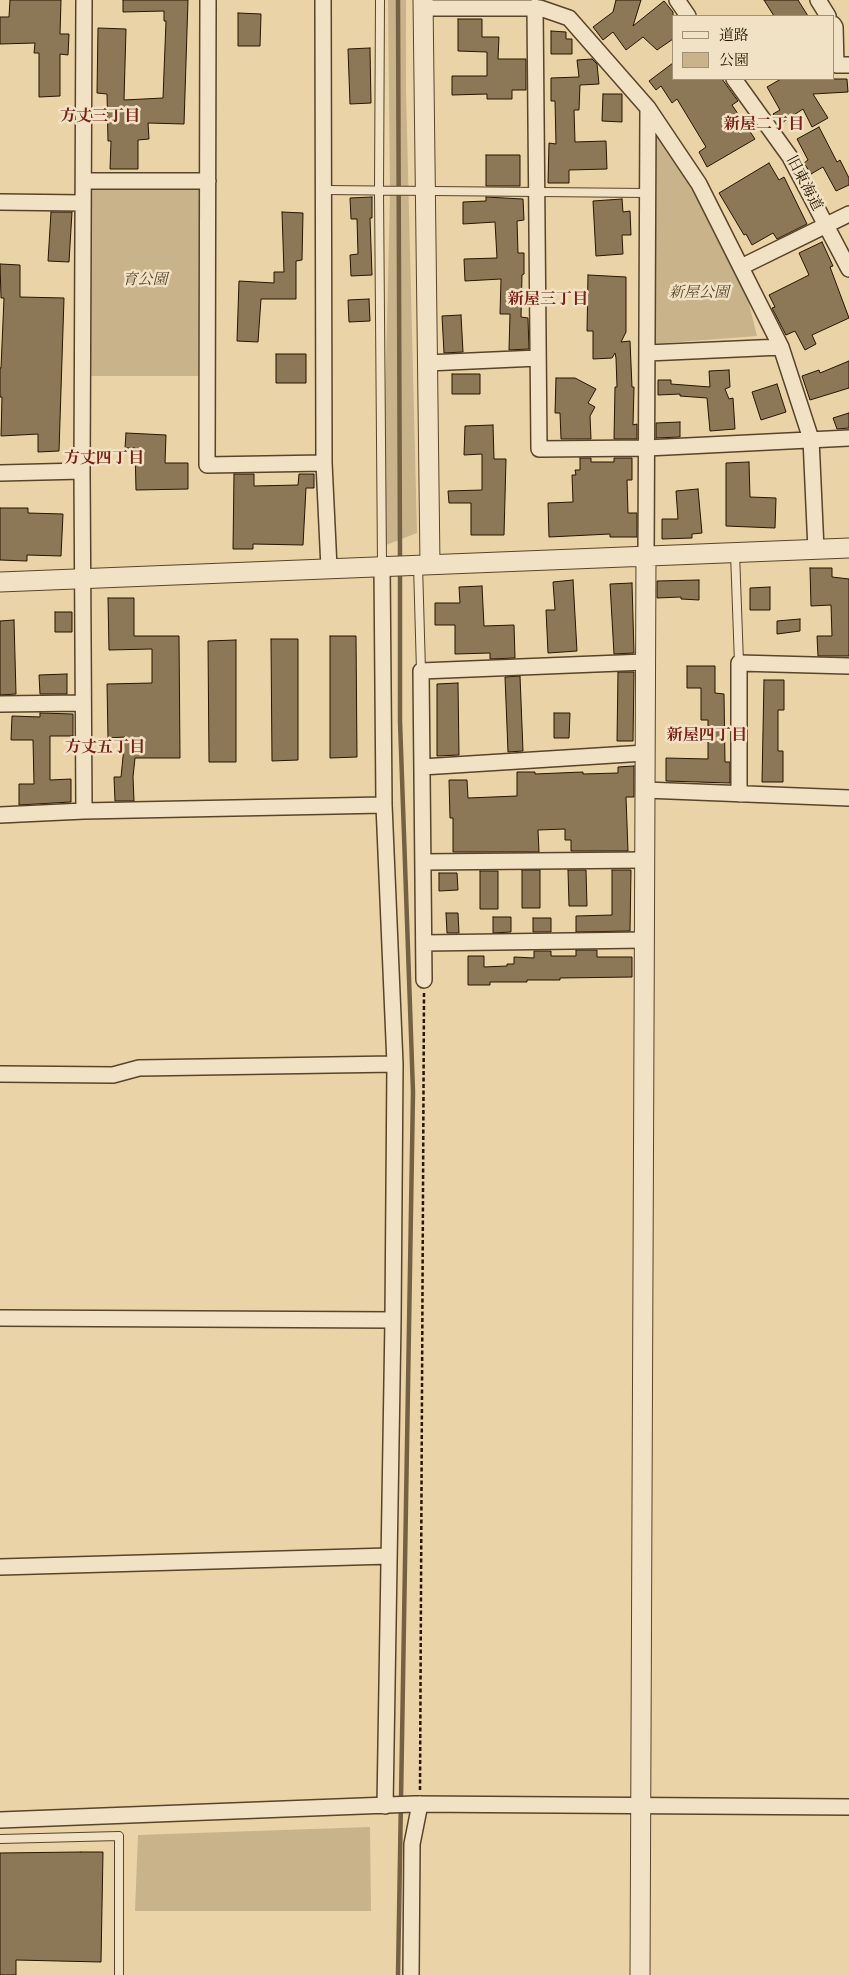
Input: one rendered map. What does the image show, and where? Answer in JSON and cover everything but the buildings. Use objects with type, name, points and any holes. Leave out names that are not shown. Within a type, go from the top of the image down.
[{"type":"street","points":[[84,0],[82,471],[84,811]]},
{"type":"street","points":[[208,0],[207,465],[324,463]]},
{"type":"street","points":[[323,0],[324,463],[329,568]]},
{"type":"street","points":[[677,0],[687,15]]},
{"type":"street","points":[[818,0],[827,15]]},
{"type":"street","points":[[420,564],[427,363],[416,192],[423,4],[540,8],[569,18],[648,108],[699,184],[782,347],[811,439],[816,550]]},
{"type":"street","points":[[535,8],[539,449],[647,448],[849,438]]},
{"type":"street","points":[[834,26],[836,65],[849,65]]},
{"type":"street","name":"旧東海道","points":[[735,80],[790,157],[849,269]]},
{"type":"street","points":[[640,1975],[648,108]]},
{"type":"street","points":[[84,181],[208,181]]},
{"type":"street","points":[[0,202],[83,203]]},
{"type":"street","points":[[740,267],[849,214]]},
{"type":"street","points":[[647,353],[782,347]]},
{"type":"street","points":[[427,363],[538,358]]},
{"type":"street","points":[[0,473],[82,471]]},
{"type":"street","points":[[0,582],[849,548]]},
{"type":"street","points":[[385,566],[384,805],[395,1064],[388,1806]]},
{"type":"street","points":[[424,980],[421,670],[645,662]]},
{"type":"street","points":[[739,794],[739,663],[849,666]]},
{"type":"street","points":[[0,704],[83,703]]},
{"type":"street","points":[[422,767],[645,753]]},
{"type":"street","points":[[645,790],[849,798]]},
{"type":"street","points":[[0,815],[84,811],[384,805]]},
{"type":"street","points":[[423,862],[645,860]]},
{"type":"street","points":[[424,943],[644,940]]},
{"type":"street","points":[[0,1074],[113,1075],[139,1068],[395,1064]]},
{"type":"street","points":[[0,1318],[393,1320]]},
{"type":"street","points":[[0,1567],[389,1556]]},
{"type":"street","points":[[411,1975],[412,1844],[417,1804]]},
{"type":"street","points":[[0,1820],[417,1804],[641,1804],[849,1807]]},
{"type":"lane","points":[[380,0],[378,191],[385,566]]},
{"type":"lane","points":[[324,190],[647,194]]},
{"type":"lane","points":[[735,553],[739,663]]},
{"type":"lane","points":[[420,564],[421,670]]},
{"type":"lane","points":[[0,1838],[119,1836],[119,1975]]},
{"type":"path","points":[[417,1804],[424,980]]},
{"type":"green space","points":[[388,0],[406,0],[406,91],[417,533],[386,545],[382,535],[390,194]]},
{"type":"green space","name":"新屋公園","points":[[648,108],[740,267],[757,336],[653,344]]},
{"type":"green space","name":"育公園","points":[[84,181],[208,187],[208,376],[83,376]]},
{"type":"green space","points":[[370,1827],[371,1911],[135,1911],[138,1835]]},
{"type":"waterway","points":[[398,0],[400,561]]},
{"type":"waterway","points":[[398,1975],[413,1092],[400,721],[400,572]]},
{"type":"district","name":"方丈三丁目","points":[[100,118]]},
{"type":"district","name":"新屋二丁目","points":[[764,126]]},
{"type":"district","name":"新屋三丁目","points":[[548,301]]},
{"type":"district","name":"方丈四丁目","points":[[104,460]]},
{"type":"district","name":"新屋四丁目","points":[[707,737]]},
{"type":"district","name":"方丈五丁目","points":[[105,749]]}]
